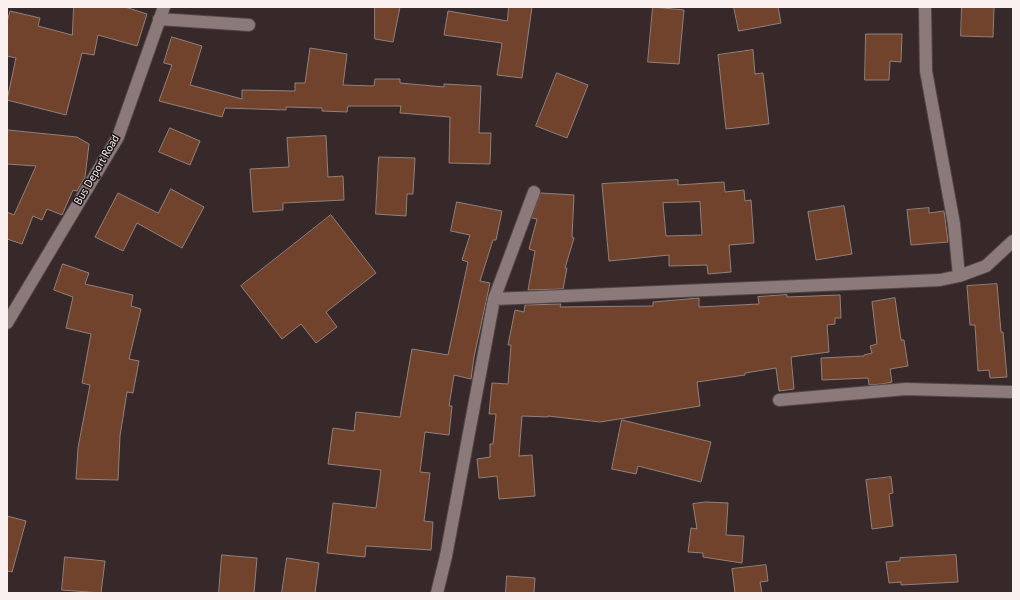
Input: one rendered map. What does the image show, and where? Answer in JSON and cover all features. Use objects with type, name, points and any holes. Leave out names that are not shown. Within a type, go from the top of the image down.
[{"type":"street","name":"Bus Deport Road","points":[[7,323],[118,137],[164,7]]},
{"type":"street","points":[[925,7],[926,71],[954,224],[959,276]]},
{"type":"street","points":[[160,19],[249,25]]},
{"type":"street","points":[[437,593],[446,556],[494,299],[534,192]]},
{"type":"street","points":[[494,299],[932,281],[959,276],[986,266],[1013,241]]},
{"type":"street","points":[[779,400],[906,389],[1013,392]]},
{"type":"building","points":[[74,7],[125,7],[147,14],[137,46],[98,35],[94,55],[82,53],[66,115],[7,100],[16,58],[7,56],[7,22],[10,11],[40,18],[38,26],[72,35]]},
{"type":"building","points":[[375,7],[400,7],[393,42],[375,39]]},
{"type":"building","points":[[509,7],[532,7],[522,78],[497,75],[502,43],[444,35],[448,11],[507,21]]},
{"type":"building","points":[[653,7],[684,10],[679,64],[648,62]]},
{"type":"building","points":[[734,7],[778,7],[781,23],[739,31]]},
{"type":"building","points":[[962,7],[994,7],[993,37],[961,36]]},
{"type":"building","points":[[866,34],[902,34],[901,62],[890,61],[889,80],[865,80]]},
{"type":"building","points":[[172,37],[202,46],[190,85],[242,99],[242,90],[295,91],[295,83],[305,83],[310,48],[347,54],[343,85],[374,86],[375,79],[400,79],[400,83],[444,87],[444,84],[481,86],[479,133],[491,133],[490,164],[449,163],[450,117],[400,113],[401,106],[348,106],[347,112],[322,111],[322,108],[286,107],[286,110],[225,108],[222,117],[159,101],[172,65],[164,63]]},
{"type":"building","points":[[753,50],[755,74],[763,73],[769,124],[726,129],[718,55]]},
{"type":"building","points":[[557,73],[588,85],[567,138],[536,126]]},
{"type":"building","points":[[170,128],[200,141],[190,165],[159,152]]},
{"type":"building","points":[[8,130],[77,137],[89,144],[85,177],[77,191],[73,190],[62,215],[47,209],[42,220],[33,216],[22,244],[7,239],[7,212],[14,215],[36,166],[7,164]]},
{"type":"building","points":[[326,136],[328,177],[343,176],[344,200],[283,203],[283,210],[253,212],[250,169],[289,167],[287,138]]},
{"type":"building","points":[[379,157],[415,158],[413,194],[407,194],[406,216],[376,214]]},
{"type":"building","points":[[678,180],[678,185],[724,182],[725,192],[744,190],[745,201],[751,200],[754,243],[729,245],[731,272],[708,274],[707,265],[669,266],[669,255],[609,261],[602,184]],"holes":[[[700,202],[702,235],[666,236],[663,203]]]},
{"type":"building","points":[[171,189],[204,207],[182,248],[137,223],[123,251],[95,237],[118,193],[158,213]]},
{"type":"building","points":[[541,193],[574,195],[572,237],[574,238],[565,268],[567,268],[563,289],[528,290],[535,251],[529,249],[537,219],[532,218]]},
{"type":"building","points":[[457,202],[502,211],[496,240],[493,240],[480,281],[490,283],[474,357],[471,379],[454,375],[449,406],[452,406],[449,435],[425,432],[420,472],[430,473],[424,521],[433,522],[431,550],[366,546],[365,557],[327,553],[333,503],[376,508],[381,470],[328,464],[333,428],[354,431],[356,412],[400,417],[412,349],[448,355],[468,262],[462,260],[470,235],[451,231]]},
{"type":"building","points":[[844,206],[852,254],[816,260],[808,212]]},
{"type":"building","points":[[929,208],[929,213],[944,211],[948,242],[911,245],[907,210]]},
{"type":"building","points":[[331,215],[376,273],[326,312],[337,327],[316,343],[301,324],[282,339],[241,286]]},
{"type":"building","points":[[63,264],[89,273],[85,284],[133,295],[131,306],[141,309],[129,359],[139,361],[133,393],[127,392],[120,436],[118,480],[76,479],[78,448],[90,385],[82,383],[91,334],[66,328],[73,297],[54,290]]},
{"type":"building","points":[[997,284],[1007,377],[990,378],[989,370],[978,371],[975,325],[970,325],[967,286]]},
{"type":"building","points":[[787,295],[787,297],[840,295],[841,318],[835,318],[835,324],[827,325],[829,352],[791,357],[794,389],[779,391],[776,368],[745,373],[745,375],[697,382],[700,406],[600,422],[548,416],[522,416],[519,456],[532,455],[535,496],[499,499],[497,476],[479,478],[477,459],[490,457],[490,444],[493,444],[496,414],[489,414],[492,383],[508,384],[511,345],[508,345],[515,310],[524,312],[525,305],[561,304],[560,307],[653,306],[653,302],[699,298],[699,307],[759,304],[758,297]]},
{"type":"building","points":[[895,298],[901,340],[904,340],[908,366],[890,369],[892,382],[882,384],[869,385],[868,378],[822,380],[821,358],[864,356],[872,353],[870,346],[877,344],[872,302]]},
{"type":"building","points":[[622,420],[711,442],[701,482],[638,466],[636,474],[612,469]]},
{"type":"building","points":[[891,477],[893,493],[889,494],[893,526],[872,529],[866,480]]},
{"type":"building","points":[[706,502],[728,503],[726,535],[744,536],[742,563],[703,557],[703,553],[688,552],[691,528],[697,529],[693,504]]},
{"type":"building","points":[[7,516],[26,521],[12,572],[7,571]]},
{"type":"building","points":[[222,555],[257,558],[254,593],[219,593]]},
{"type":"building","points":[[956,555],[958,582],[901,585],[901,582],[889,583],[886,562],[900,561],[900,558]]},
{"type":"building","points":[[65,557],[105,561],[101,593],[62,590]]},
{"type":"building","points":[[287,558],[319,563],[315,593],[282,593]]},
{"type":"building","points":[[766,565],[768,581],[760,582],[762,593],[735,593],[732,569]]},
{"type":"building","points":[[507,576],[535,578],[534,593],[506,593]]}]
